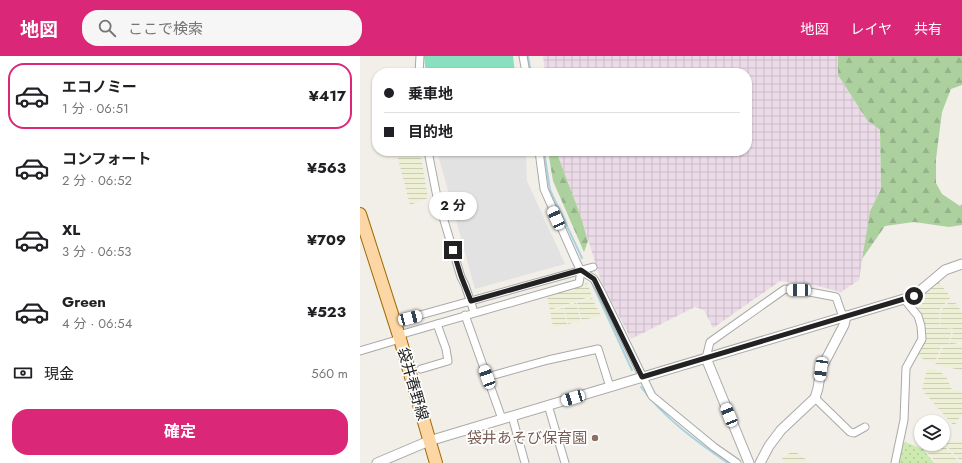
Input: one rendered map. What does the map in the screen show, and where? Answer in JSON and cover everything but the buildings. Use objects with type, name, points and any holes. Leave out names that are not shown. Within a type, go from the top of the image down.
[{"type":"main road","name":"袋井春野線","points":[[361,219],[395,322],[436,463]]},
{"type":"street","points":[[419,68],[420,56]]},
{"type":"street","points":[[523,56],[525,68]]},
{"type":"street","points":[[429,156],[437,197],[461,276],[474,312]]},
{"type":"street","points":[[540,156],[544,189],[576,262],[581,270],[594,279],[652,396],[714,447],[737,463]]},
{"type":"street","points":[[377,463],[429,441],[914,296],[945,270],[962,264]]},
{"type":"street","points":[[395,322],[593,267]]},
{"type":"street","points":[[360,351],[474,312],[579,283],[581,270]]},
{"type":"street","points":[[523,287],[526,298]]},
{"type":"street","points":[[746,461],[706,358],[710,342],[785,289],[836,297],[844,317],[844,325],[821,369],[815,398],[781,430],[769,446],[760,463]]},
{"type":"street","points":[[895,463],[904,420],[906,368],[922,339],[921,326],[918,316],[904,299]]},
{"type":"street","points":[[465,315],[502,419]]},
{"type":"street","points":[[421,369],[448,361],[446,349],[437,324]]},
{"type":"street","points":[[487,377],[548,360],[598,349],[610,387]]},
{"type":"street","points":[[815,398],[850,432],[854,433],[865,427]]},
{"type":"street","points":[[548,405],[565,463]]},
{"type":"street","points":[[512,416],[525,463]]},
{"type":"shaded area","points":[[543,56],[838,56],[838,75],[867,120],[880,130],[881,189],[870,211],[859,280],[841,292],[814,285],[780,281],[713,328],[704,310],[695,307],[631,339],[601,281],[580,214],[558,156],[752,156],[752,68],[544,68]]},
{"type":"shaded area","points":[[438,156],[526,156],[527,181],[565,264],[475,289]]},
{"type":"green space","points":[[424,56],[513,56],[514,68],[425,68]]},
{"type":"green space","points":[[838,56],[962,56],[962,85],[951,89],[942,112],[936,159],[936,183],[942,194],[960,206],[962,204],[962,225],[949,227],[914,222],[885,226],[862,259],[870,211],[881,189],[880,130],[867,120],[838,75]]},
{"type":"green space","points":[[397,156],[421,156],[428,198],[410,205]]},
{"type":"green space","points":[[549,156],[558,156],[580,214],[588,241],[584,252],[553,181]]},
{"type":"green space","points":[[935,278],[951,297],[940,309],[939,326],[921,326],[907,300]]},
{"type":"green space","points":[[587,283],[592,296],[550,310],[547,297]]},
{"type":"green space","points":[[592,298],[601,316],[582,320],[577,303]]},
{"type":"green space","points":[[950,301],[957,304],[962,313],[962,342],[949,345],[954,329],[940,326],[941,310]]},
{"type":"green space","points":[[576,303],[581,321],[568,324],[564,307]]},
{"type":"green space","points":[[563,308],[567,324],[553,327],[550,311]]},
{"type":"green space","points":[[939,327],[952,329],[948,346],[942,345],[935,362],[925,360],[914,353],[922,339],[921,328]]},
{"type":"green space","points":[[962,344],[962,372],[956,369],[935,365],[943,347]]},
{"type":"green space","points":[[927,369],[937,370],[946,376],[952,390],[962,391],[962,414],[954,426],[950,422],[950,415],[944,415],[922,390]]},
{"type":"green space","points":[[962,440],[962,460],[960,461],[950,450],[950,442]]},
{"type":"green space","points":[[902,441],[914,446],[914,451],[925,451],[934,463],[898,463]]},
{"type":"green space","points":[[926,451],[949,451],[959,462],[958,463],[937,463]]},
{"type":"green space","points":[[791,452],[797,453],[807,460],[806,462],[786,463],[782,458]]},
{"type":"waterway","points":[[528,56],[530,68]]},
{"type":"waterway","points":[[545,156],[550,190],[582,258]]},
{"type":"waterway","points":[[591,281],[632,370]]},
{"type":"waterway","points":[[641,387],[670,419],[693,438],[728,463]]},
{"type":"place","name":"袋井あそび保育園","points":[[595,438]]},
{"type":"route","points":[[453,250],[471,301],[581,270],[594,279],[642,377],[914,296]]}]
